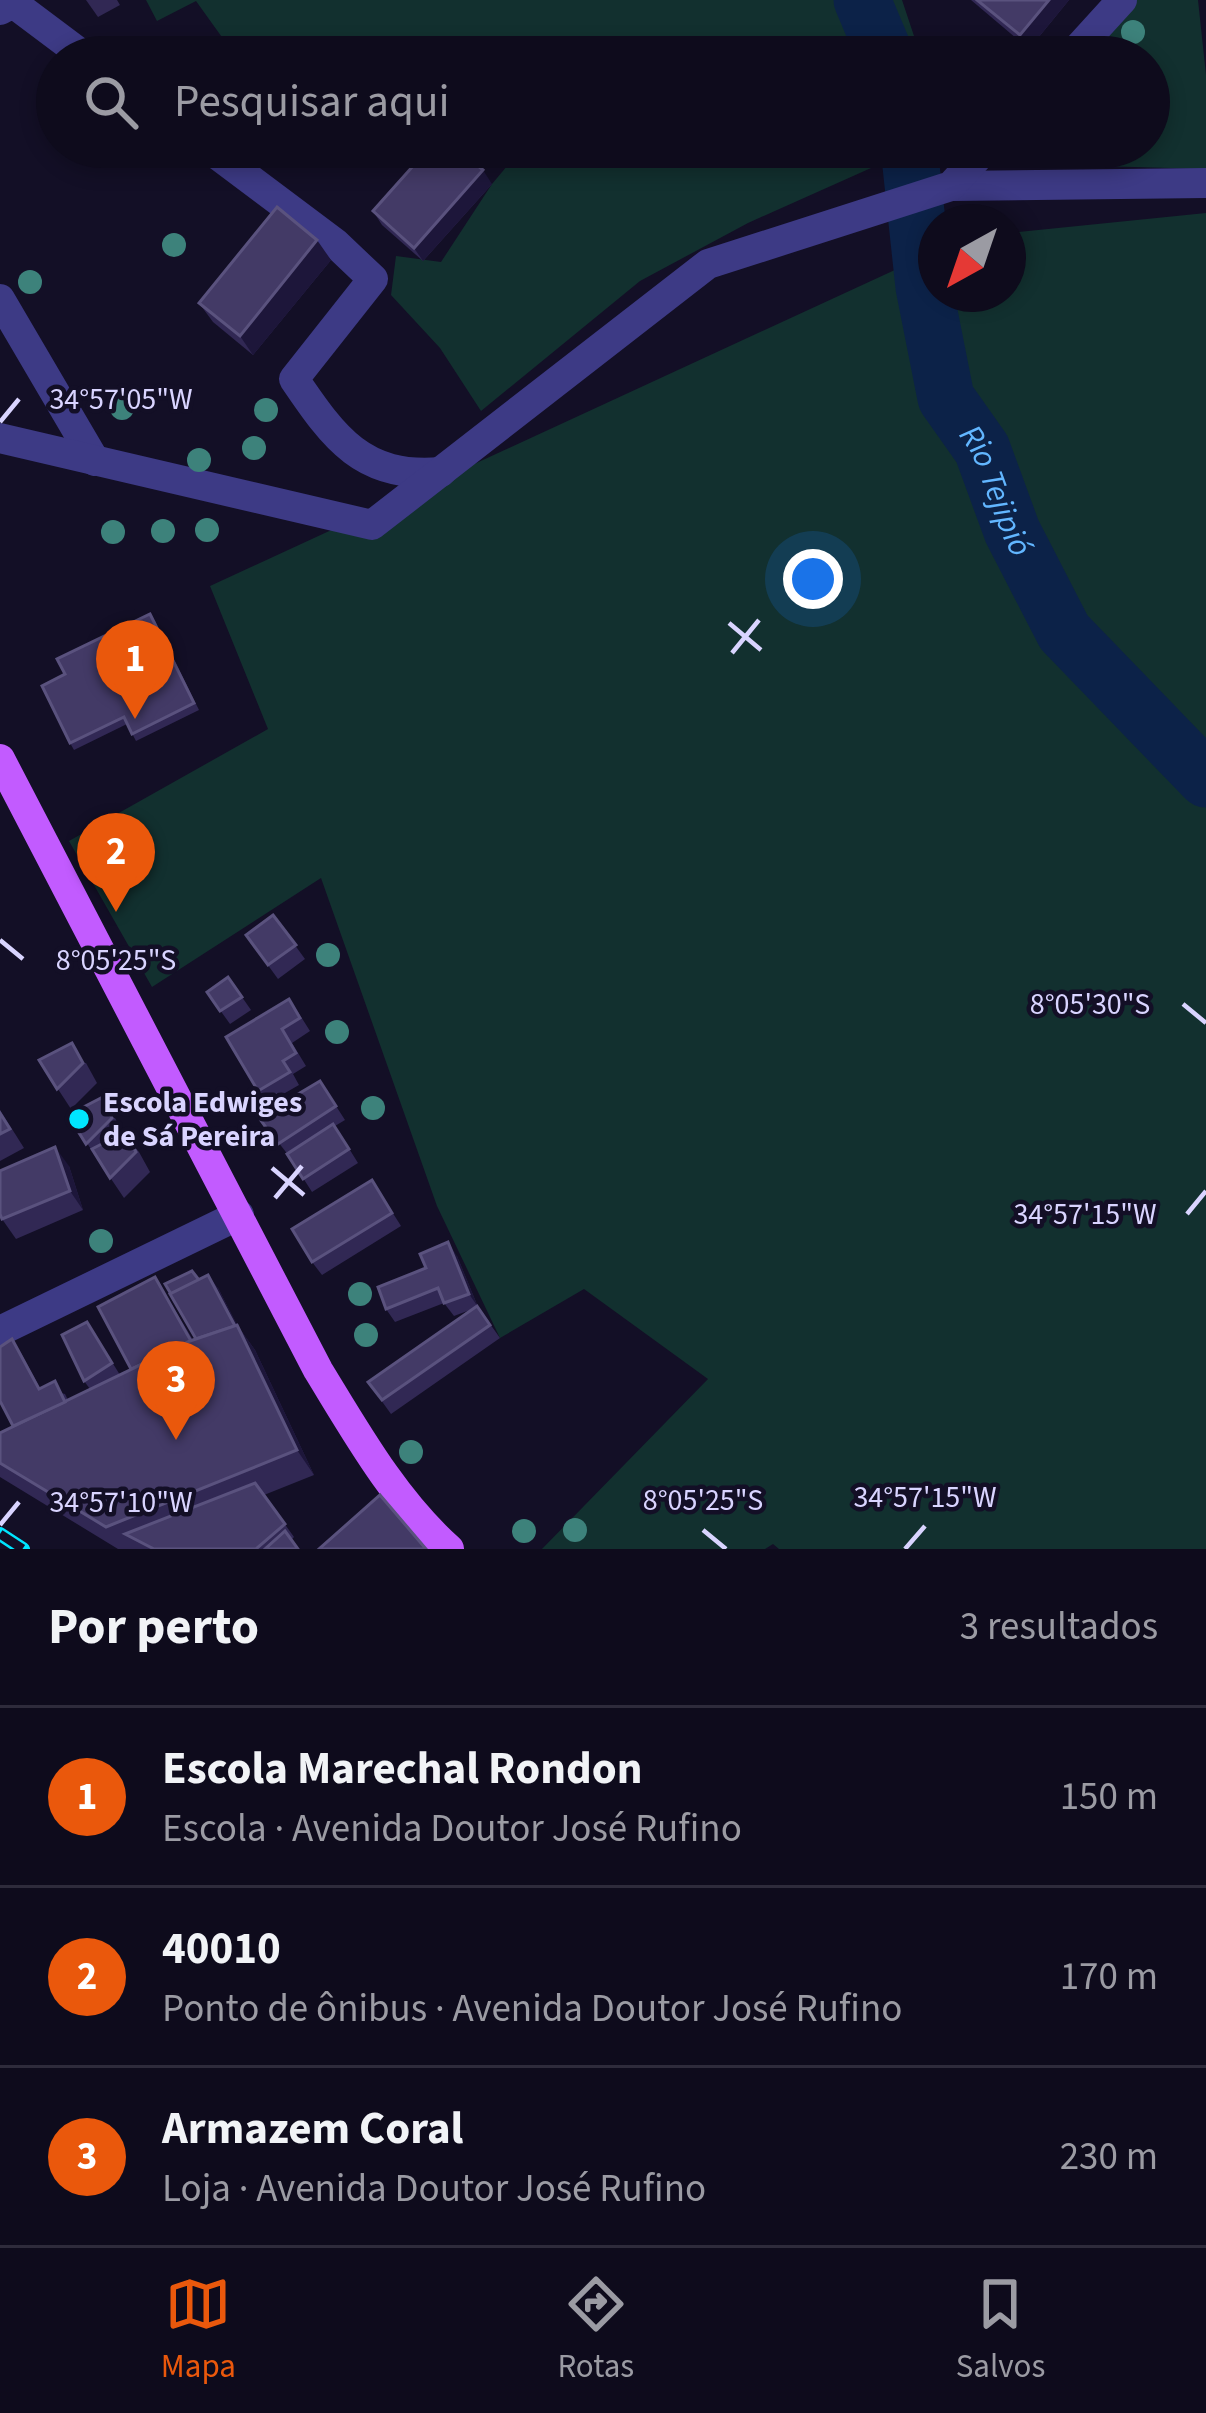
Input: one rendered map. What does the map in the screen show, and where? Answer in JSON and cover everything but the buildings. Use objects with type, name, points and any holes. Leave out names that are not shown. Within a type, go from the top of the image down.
[{"type":"main road","points":[[0,760],[318,1370],[371,1455],[425,1527],[449,1549]]},
{"type":"street","points":[[1089,36],[1122,0]]},
{"type":"street","points":[[7,4],[55,36]]},
{"type":"street","points":[[234,168],[335,243],[373,279],[294,379],[331,434],[387,471],[441,472]]},
{"type":"street","points":[[950,187],[968,168]]},
{"type":"street","points":[[0,438],[372,525],[708,264],[950,187],[1206,183]]},
{"type":"street","points":[[0,299],[94,461]]},
{"type":"street","points":[[0,1331],[239,1215]]},
{"type":"green space","points":[[146,0],[902,0],[914,36],[221,36],[196,1],[157,21]]},
{"type":"green space","points":[[1128,0],[1198,0],[1206,75],[1206,169],[1170,168],[1170,36],[1098,36]]},
{"type":"green space","points":[[505,168],[871,168],[748,223],[640,281],[481,411],[440,348],[391,295],[396,256],[441,262]]},
{"type":"green space","points":[[1206,213],[1206,1549],[779,1549],[773,1544],[765,1549],[542,1549],[708,1379],[584,1289],[500,1338],[437,1206],[321,878],[152,987],[69,841],[268,729],[210,586],[918,259],[918,312],[1026,312],[1026,231]]},
{"type":"waterway","name":"Rio Tejipió","points":[[862,0],[877,36]]},
{"type":"waterway","name":"Rio Tejipió","points":[[911,168],[924,287],[946,398],[982,449],[1012,531],[1064,632],[1206,779]]},
{"type":"railway","points":[[0,1534],[23,1549]]},
{"type":"place","name":"Escola Marechal Rondon","points":[[135,719]]},
{"type":"place","name":"40010","points":[[116,912]]},
{"type":"place","name":"Escola Edwiges de Sá Pereira","points":[[79,1119]]},
{"type":"place","name":"Armazem Coral","points":[[176,1440]]}]
